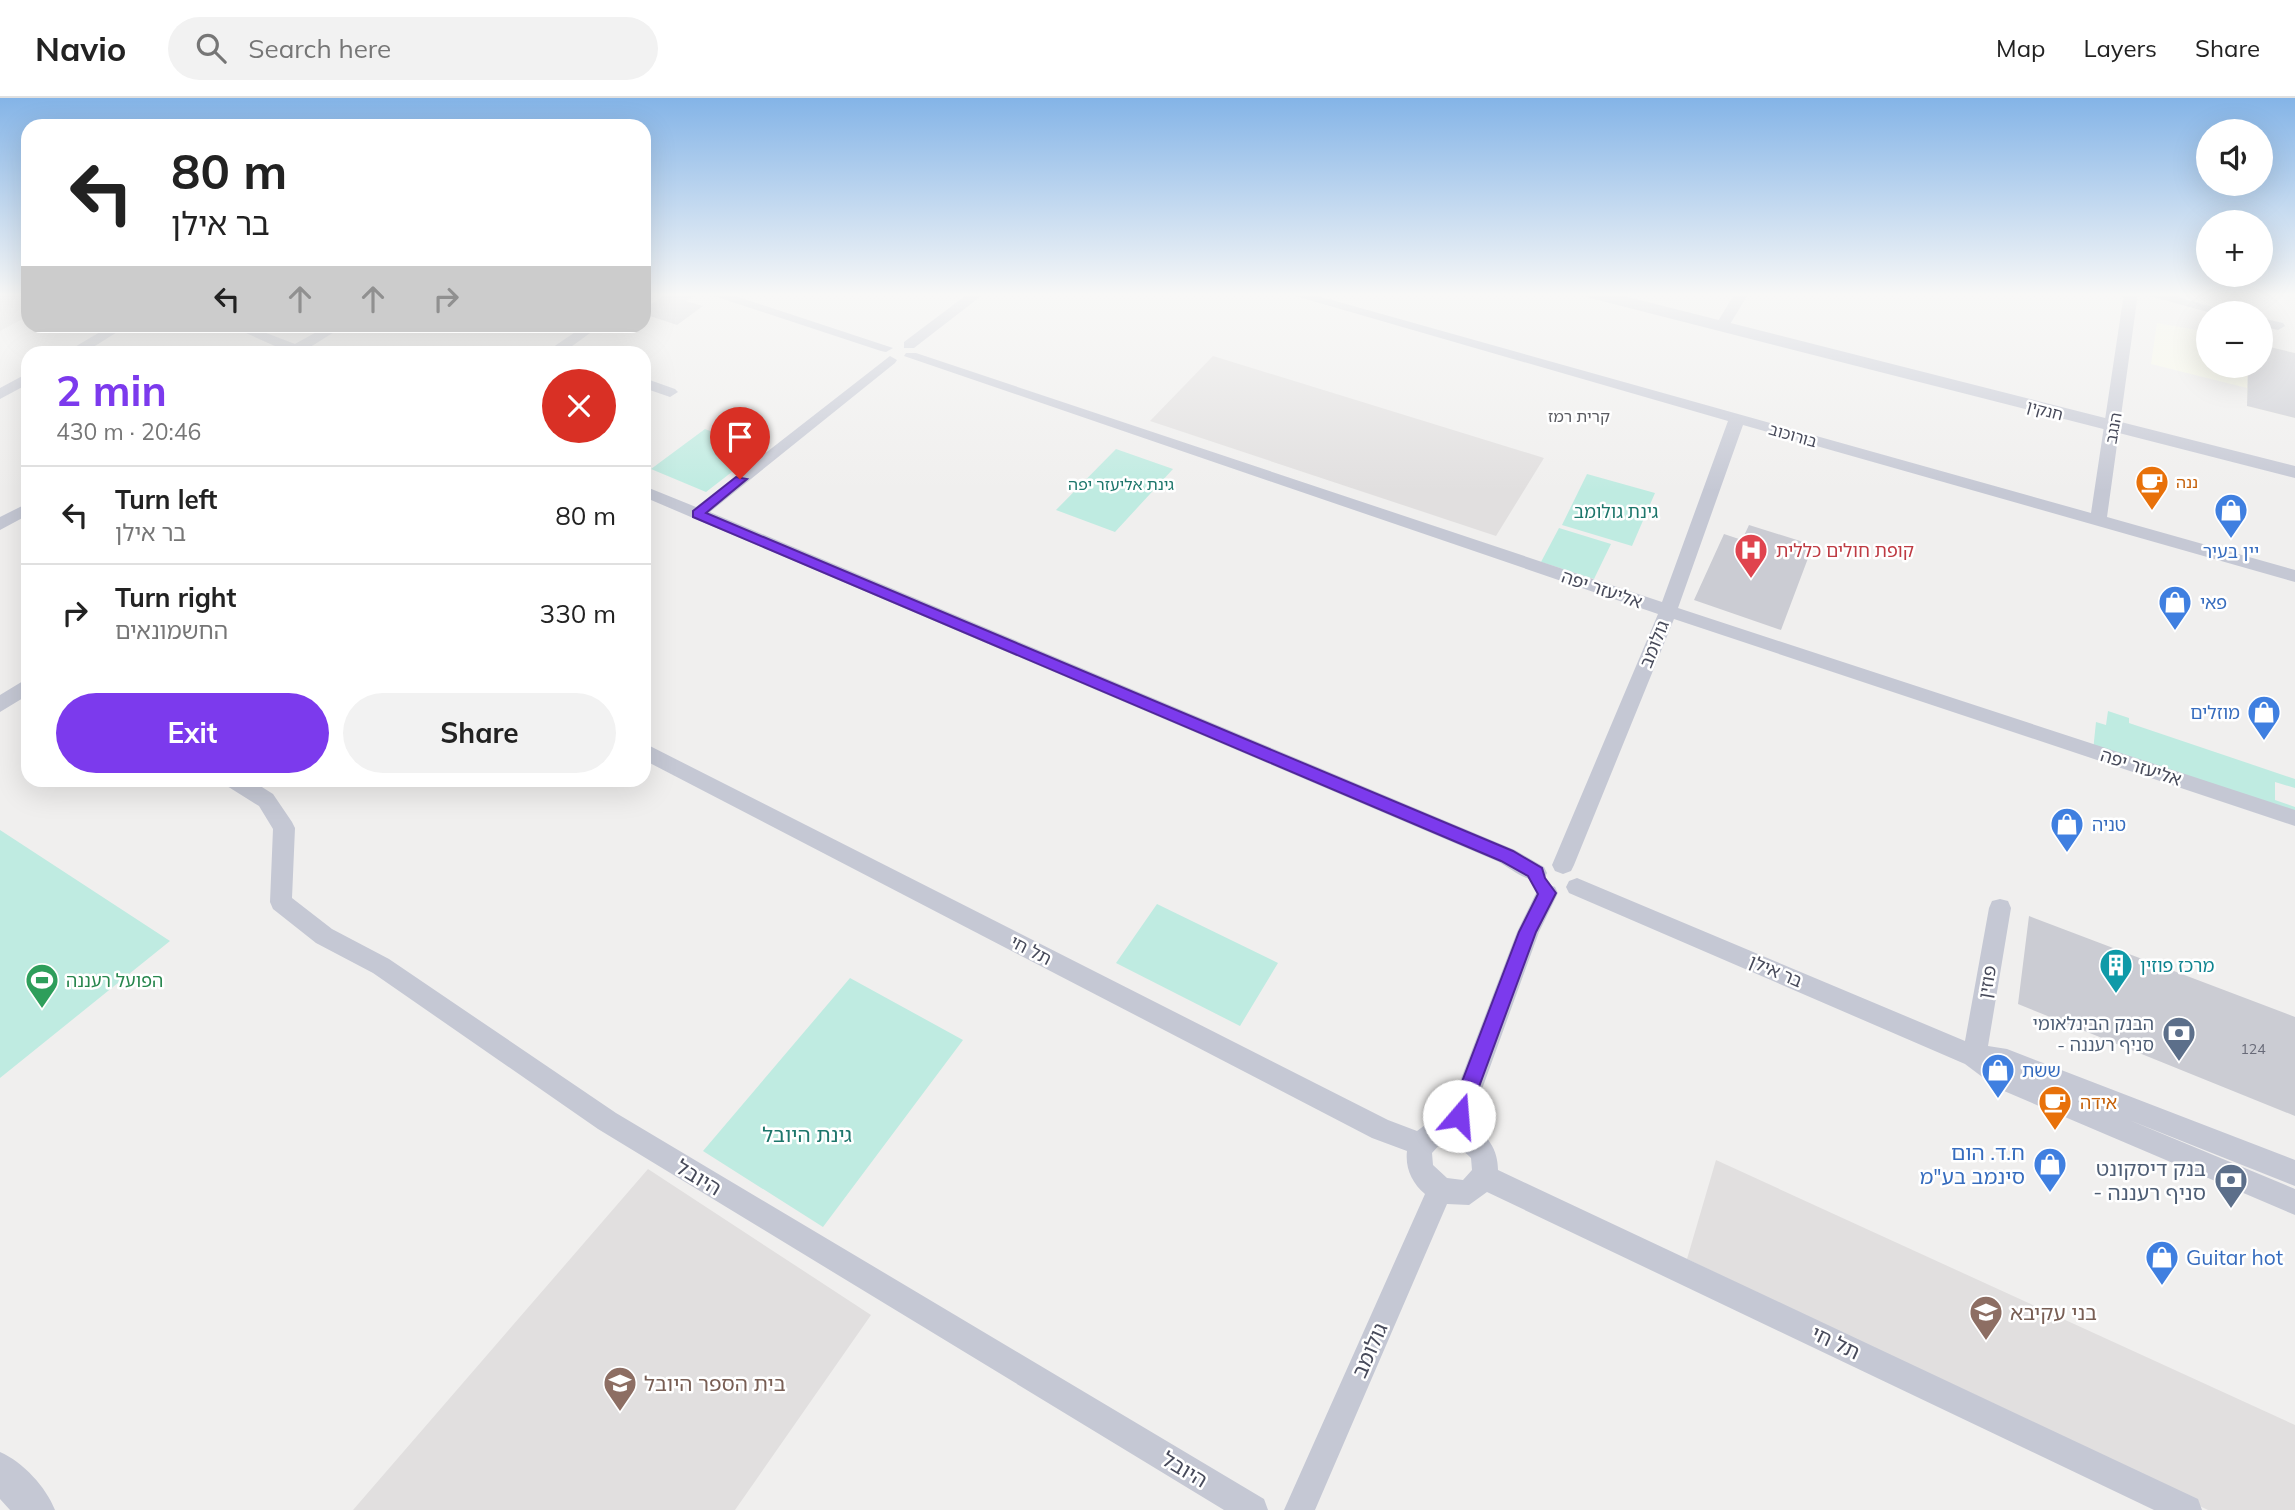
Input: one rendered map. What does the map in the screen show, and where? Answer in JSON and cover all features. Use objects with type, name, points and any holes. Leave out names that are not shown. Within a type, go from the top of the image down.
[{"type":"street","points":[[697,514],[882,359]]},
{"type":"street","name":"אליעזר יפה","points":[[936,359],[1668,611],[2295,818]]},
{"type":"street","name":"בורוכוב","points":[[1525,359],[2295,576]]},
{"type":"street","name":"חנקין","points":[[1845,359],[2295,472]]},
{"type":"street","name":"הנגב","points":[[2098,522],[2122,359]]},
{"type":"street","points":[[0,394],[21,382]]},
{"type":"street","points":[[651,386],[670,393]]},
{"type":"street","name":"גולומב","points":[[1563,865],[1668,611],[1737,419]]},
{"type":"street","points":[[651,494],[1507,856],[1542,883],[1562,896],[1577,887],[1577,878],[1563,865],[1544,865],[1542,883],[1528,932],[1462,1102],[1455,1130]]},
{"type":"street","points":[[0,525],[21,512]]},
{"type":"street","points":[[0,705],[21,690]]},
{"type":"street","name":"תל חי","points":[[651,755],[1381,1130],[1421,1144]]},
{"type":"street","name":"היובל","points":[[245,787],[266,800],[284,828],[281,902],[324,936],[381,966],[607,1121],[1253,1510]]},
{"type":"street","name":"בר אילן","points":[[1577,887],[1975,1056],[2006,1080],[2295,1202]]},
{"type":"street","name":"פוזין","points":[[1975,1056],[2000,908]]},
{"type":"street","name":"בר אילן","points":[[1975,1056],[2007,1060],[2295,1173]]},
{"type":"street","points":[[1437,1130],[1455,1130],[1479,1146],[1486,1167],[1484,1177],[1469,1192],[1458,1194],[1440,1190],[1425,1177],[1419,1166],[1421,1144],[1437,1130]]},
{"type":"street","name":"תל חי","points":[[1484,1177],[2187,1510]]},
{"type":"street","name":"גולומב","points":[[1299,1510],[1440,1190]]},
{"type":"street","points":[[0,1471],[36,1510]]},
{"type":"shaded area","points":[[1210,359],[1222,359],[1544,458],[1496,536],[1150,421]]},
{"type":"shaded area","points":[[2152,359],[2196,359],[2196,375],[2151,364]]},
{"type":"shaded area","points":[[2273,359],[2295,359],[2295,418],[2247,406],[2247,388],[2207,378],[2273,378]]},
{"type":"shaded area","name":"בני עקיבא","points":[[1716,1160],[2295,1425],[2295,1510],[2208,1510],[1687,1259]]},
{"type":"shaded area","name":"בית הספר היובל","points":[[648,1169],[871,1315],[735,1510],[353,1510]]},
{"type":"green space","points":[[705,429],[759,451],[706,492],[651,469]]},
{"type":"green space","name":"גינת אליעזר יפה","points":[[1116,449],[1173,469],[1115,532],[1056,510]]},
{"type":"green space","name":"גינת גולומב","points":[[1587,474],[1655,493],[1632,546],[1562,525]]},
{"type":"green space","points":[[1559,528],[1611,544],[1594,579],[1541,562]]},
{"type":"green space","points":[[2108,711],[2129,718],[2129,723],[2295,779],[2295,788],[2275,782],[2275,800],[2295,807],[2295,818],[2093,751],[2096,722],[2106,725]]},
{"type":"green space","name":"הפועל רעננה","points":[[0,830],[170,941],[0,1078]]},
{"type":"green space","points":[[1157,904],[1278,963],[1240,1026],[1116,963]]},
{"type":"green space","name":"גינת היובל","points":[[850,978],[963,1040],[823,1227],[703,1151]]},
{"type":"building","points":[[2273,359],[2295,359],[2295,418],[2247,406],[2248,378],[2273,378]]},
{"type":"building","name":"קופת חולים כללית","points":[[1749,525],[1813,545],[1781,630],[1694,600],[1724,534],[1742,540]]},
{"type":"building","name":"מרכז פוזין","points":[[2029,916],[2295,1017],[2295,1116],[2018,1004]]},
{"type":"place","name":"ננה","points":[[2152,512]]},
{"type":"place","name":"יין בעיר","points":[[2231,540]]},
{"type":"place","name":"קופת חולים כללית","points":[[1751,580]]},
{"type":"place","name":"פאי","points":[[2175,632]]},
{"type":"place","name":"מוזלים","points":[[2264,742]]},
{"type":"place","name":"טניה","points":[[2067,854]]},
{"type":"place","name":"מרכז פוזין","points":[[2116,995]]},
{"type":"place","name":"הפועל רעננה","points":[[42,1010]]},
{"type":"place","name":"הבנק הבינלאומי - סניף רעננה","points":[[2179,1063]]},
{"type":"place","name":"ששת","points":[[1998,1100]]},
{"type":"place","name":"אידה","points":[[2055,1132]]},
{"type":"place","name":"ח.ד. הום סינמב בע\"מ","points":[[2050,1194]]},
{"type":"place","name":"בנק דיסקונט - סניף רעננה","points":[[2231,1210]]},
{"type":"place","name":"Guitar hot","points":[[2162,1287]]},
{"type":"place","name":"בני עקיבא","points":[[1986,1342]]},
{"type":"place","name":"בית הספר היובל","points":[[620,1413]]},
{"type":"district","name":"קרית רמז","points":[[1579,416]]},
{"type":"route","points":[[740,479],[697,514],[1507,856],[1536,873],[1539,886],[1547,893],[1528,932],[1462,1102],[1459,1116]]}]
